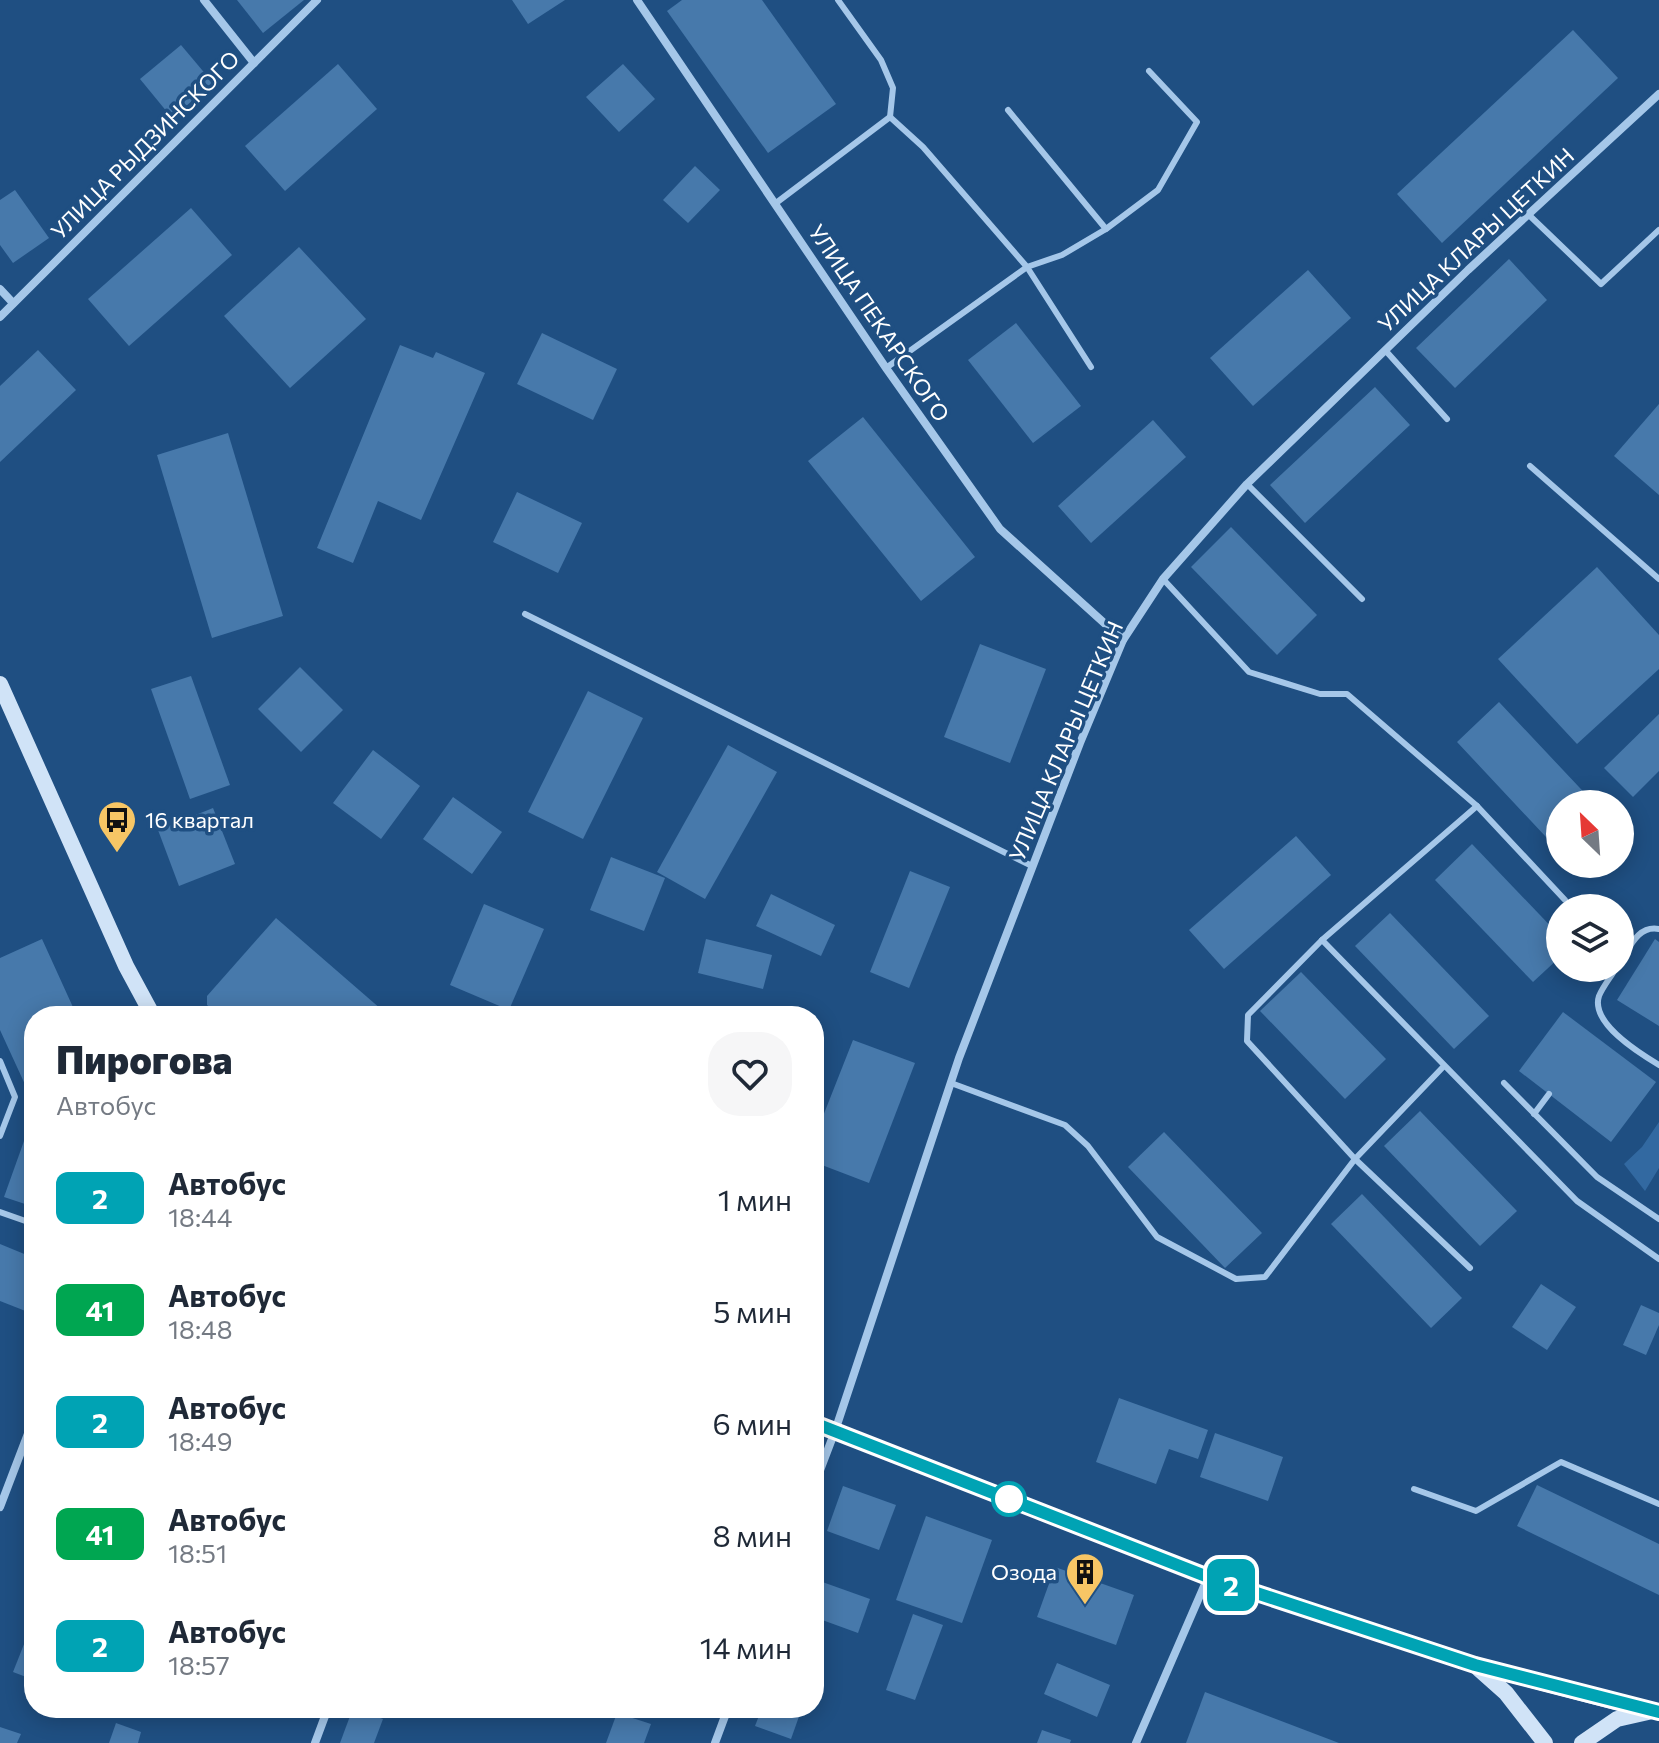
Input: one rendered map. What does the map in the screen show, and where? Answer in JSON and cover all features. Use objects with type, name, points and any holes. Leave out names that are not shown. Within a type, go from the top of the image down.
[{"type":"main road","points":[[0,684],[126,966],[148,1006]]},
{"type":"main road","points":[[824,1427],[1208,1577],[1475,1665],[1654,1711]]},
{"type":"main road","points":[[1475,1665],[1506,1693],[1545,1743]]},
{"type":"main road","points":[[1582,1743],[1617,1719],[1654,1711]]},
{"type":"street","points":[[204,0],[254,63]]},
{"type":"street","name":"УЛИЦА РЫДЗИНСКОГО","points":[[0,317],[317,0]]},
{"type":"street","name":"УЛИЦА ПЕКАРСКОГО","points":[[637,0],[886,368],[1000,529],[1123,640]]},
{"type":"street","name":"УЛИЦА КЛАРЫ ЦЕТКИН","points":[[824,1460],[951,1083],[1032,866],[1123,640],[1163,579],[1247,484],[1385,350],[1659,94]]},
{"type":"street","points":[[0,289],[13,303]]},
{"type":"street","points":[[0,1507],[24,1444]]},
{"type":"street","points":[[1136,1743],[1208,1577]]},
{"type":"street","points":[[315,1743],[324,1718]]},
{"type":"street","points":[[715,1743],[724,1718]]},
{"type":"lane","points":[[776,203],[890,117],[893,88],[881,60],[838,0]]},
{"type":"lane","points":[[886,368],[1027,267],[1062,255],[1106,229],[1158,190],[1197,122],[1149,71]]},
{"type":"lane","points":[[1008,110],[1106,229]]},
{"type":"lane","points":[[890,117],[923,147],[1027,267],[1091,367]]},
{"type":"lane","points":[[1530,216],[1601,284],[1659,230]]},
{"type":"lane","points":[[1385,350],[1447,419]]},
{"type":"lane","points":[[1530,466],[1659,579]]},
{"type":"lane","points":[[1247,484],[1362,599]]},
{"type":"lane","points":[[1163,579],[1249,672],[1320,694],[1347,694],[1477,806],[1559,894]]},
{"type":"lane","points":[[525,614],[1032,866]]},
{"type":"lane","points":[[1470,1268],[1355,1159],[1247,1041],[1248,1015],[1322,940],[1477,806]]},
{"type":"lane","points":[[1634,942],[1642,931],[1659,929]]},
{"type":"lane","points":[[1322,940],[1577,1201],[1659,1259]]},
{"type":"lane","points":[[1608,982],[1600,995],[1599,1013],[1608,1027],[1659,1065]]},
{"type":"lane","points":[[0,1061],[15,1097],[0,1136]]},
{"type":"lane","points":[[951,1083],[1065,1125],[1088,1146],[1157,1237],[1236,1279],[1265,1277],[1355,1159],[1444,1066]]},
{"type":"lane","points":[[1504,1083],[1597,1177],[1659,1219]]},
{"type":"lane","points":[[1534,1114],[1549,1094]]},
{"type":"lane","points":[[0,1212],[24,1220]]},
{"type":"lane","points":[[1414,1489],[1476,1511],[1561,1462],[1659,1504]]},
{"type":"shaded area","points":[[1659,1122],[1659,1168],[1645,1191],[1624,1164],[1642,1147]]},
{"type":"building","points":[[237,0],[304,0],[263,33]]},
{"type":"building","points":[[512,0],[565,0],[528,24]]},
{"type":"building","points":[[682,0],[762,0],[836,104],[768,153],[667,11]]},
{"type":"building","points":[[1573,30],[1618,78],[1442,243],[1397,194]]},
{"type":"building","points":[[181,45],[213,83],[172,118],[140,79]]},
{"type":"building","points":[[338,64],[377,109],[285,191],[245,146]]},
{"type":"building","points":[[623,64],[655,99],[619,132],[586,97]]},
{"type":"building","points":[[695,166],[720,190],[688,223],[663,200]]},
{"type":"building","points":[[15,190],[49,238],[13,263],[0,245],[0,200]]},
{"type":"building","points":[[191,208],[232,255],[129,346],[88,299]]},
{"type":"building","points":[[299,247],[366,319],[290,388],[224,316]]},
{"type":"building","points":[[1509,259],[1547,300],[1455,388],[1416,348]]},
{"type":"building","points":[[1308,270],[1351,318],[1253,406],[1210,358]]},
{"type":"building","points":[[1016,323],[1081,406],[1033,443],[968,360]]},
{"type":"building","points":[[542,333],[617,369],[593,420],[517,384]]},
{"type":"building","points":[[400,345],[433,358],[436,352],[485,373],[421,520],[378,501],[353,563],[317,548]]},
{"type":"building","points":[[38,350],[76,390],[0,462],[0,386]]},
{"type":"building","points":[[1375,387],[1410,425],[1305,523],[1270,485]]},
{"type":"building","points":[[1659,404],[1659,495],[1614,456]]},
{"type":"building","points":[[863,417],[975,557],[921,601],[808,461]]},
{"type":"building","points":[[1153,420],[1186,457],[1091,543],[1058,506]]},
{"type":"building","points":[[228,433],[283,616],[212,638],[157,455]]},
{"type":"building","points":[[517,492],[582,523],[558,573],[493,542]]},
{"type":"building","points":[[1231,527],[1317,615],[1277,655],[1191,567]]},
{"type":"building","points":[[1597,567],[1659,635],[1659,669],[1577,744],[1498,659]]},
{"type":"building","points":[[980,644],[1046,669],[1010,763],[944,737]]},
{"type":"building","points":[[300,667],[343,710],[301,752],[258,709]]},
{"type":"building","points":[[191,676],[230,785],[190,799],[151,689]]},
{"type":"building","points":[[588,691],[643,718],[583,839],[528,812]]},
{"type":"building","points":[[1499,702],[1582,790],[1546,790],[1546,837],[1457,742]]},
{"type":"building","points":[[1659,714],[1659,771],[1634,796],[1634,790],[1626,790],[1604,768]]},
{"type":"building","points":[[728,745],[777,772],[705,899],[657,872]]},
{"type":"building","points":[[373,750],[420,786],[381,839],[333,803]]},
{"type":"building","points":[[453,797],[502,832],[472,874],[423,839]]},
{"type":"building","points":[[213,808],[235,864],[179,886],[158,830]]},
{"type":"building","points":[[1296,836],[1331,875],[1224,969],[1189,930]]},
{"type":"building","points":[[1472,844],[1546,921],[1546,970],[1533,982],[1435,880]]},
{"type":"building","points":[[611,857],[665,878],[644,931],[590,910]]},
{"type":"building","points":[[910,871],[950,887],[909,988],[870,972]]},
{"type":"building","points":[[771,894],[835,925],[821,956],[756,926]]},
{"type":"building","points":[[484,904],[544,929],[511,1006],[500,1006],[450,985]]},
{"type":"building","points":[[1390,913],[1489,1016],[1454,1049],[1355,946]]},
{"type":"building","points":[[276,918],[377,1006],[208,1006],[207,996]]},
{"type":"building","points":[[42,939],[72,1006],[24,1006],[24,1082],[0,1030],[0,958]]},
{"type":"building","points":[[706,939],[772,955],[763,989],[698,973]]},
{"type":"building","points":[[1655,939],[1659,942],[1659,1026],[1617,1000],[1628,982],[1634,982],[1634,973]]},
{"type":"building","points":[[1301,972],[1386,1059],[1345,1099],[1260,1011]]},
{"type":"building","points":[[1563,1012],[1656,1082],[1611,1142],[1519,1071]]},
{"type":"building","points":[[853,1040],[915,1063],[869,1183],[824,1166],[824,1114]]},
{"type":"building","points":[[1420,1111],[1517,1211],[1480,1246],[1384,1146]]},
{"type":"building","points":[[1164,1132],[1262,1233],[1225,1268],[1128,1167]]},
{"type":"building","points":[[24,1141],[24,1204],[4,1197]]},
{"type":"building","points":[[1362,1194],[1462,1298],[1431,1328],[1331,1224]]},
{"type":"building","points":[[0,1244],[24,1254],[24,1310],[0,1301]]},
{"type":"building","points":[[1541,1284],[1576,1307],[1547,1350],[1512,1327]]},
{"type":"building","points":[[1641,1305],[1659,1313],[1659,1325],[1646,1355],[1623,1345]]},
{"type":"building","points":[[1119,1398],[1208,1430],[1198,1459],[1169,1449],[1156,1484],[1096,1462]]},
{"type":"building","points":[[1215,1433],[1283,1457],[1268,1501],[1200,1477]]},
{"type":"building","points":[[1537,1485],[1659,1544],[1659,1595],[1517,1526]]},
{"type":"building","points":[[843,1486],[896,1505],[879,1550],[827,1531]]},
{"type":"building","points":[[926,1516],[992,1540],[962,1623],[896,1600]]},
{"type":"building","name":"Озода","points":[[1055,1567],[1134,1595],[1116,1645],[1037,1617]]},
{"type":"building","points":[[824,1583],[870,1599],[858,1633],[824,1621]]},
{"type":"building","points":[[913,1614],[943,1625],[915,1700],[886,1690]]},
{"type":"building","points":[[24,1644],[24,1676],[13,1672]]},
{"type":"building","points":[[1057,1663],[1110,1685],[1097,1717],[1044,1694]]},
{"type":"building","points":[[1205,1692],[1339,1743],[1186,1743]]},
{"type":"building","points":[[349,1718],[383,1719],[374,1743],[340,1743]]},
{"type":"building","points":[[615,1718],[632,1718],[651,1724],[644,1743],[606,1743]]},
{"type":"building","points":[[758,1718],[798,1718],[791,1739],[755,1726]]},
{"type":"building","points":[[116,1723],[141,1732],[138,1743],[109,1743]]},
{"type":"building","points":[[0,1727],[21,1734],[17,1743],[0,1743]]},
{"type":"building","points":[[1042,1730],[1071,1740],[1070,1743],[1037,1743]]},
{"type":"bus line","name":"2","points":[[824,1427],[1208,1577],[1475,1665],[1659,1712]]},
{"type":"place","name":"16 квартал","points":[[117,854]]},
{"type":"place","name":"Озода","points":[[1085,1606]]}]
